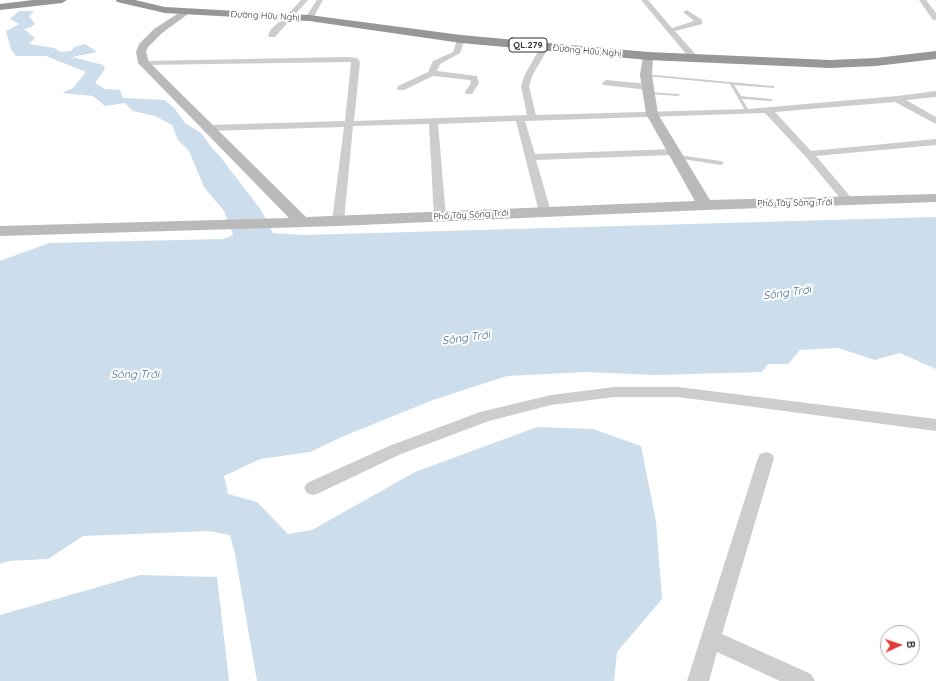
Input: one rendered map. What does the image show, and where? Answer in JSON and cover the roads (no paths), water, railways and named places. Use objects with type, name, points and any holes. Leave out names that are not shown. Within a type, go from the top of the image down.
[{"type":"highway","points":[[0,7],[62,0]]},
{"type":"highway","name":"Đường Hữu Nghị","points":[[121,0],[159,9],[185,12],[309,18],[462,39],[648,56],[830,64],[876,62],[936,55]]},
{"type":"street","points":[[272,35],[276,29],[290,17],[305,0]]},
{"type":"street","points":[[309,18],[320,0]]},
{"type":"street","points":[[644,0],[672,30],[695,59]]},
{"type":"street","points":[[922,0],[936,18]]},
{"type":"street","points":[[185,12],[158,31],[143,46],[141,52],[144,63],[301,221]]},
{"type":"street","points":[[672,30],[700,22],[687,12]]},
{"type":"street","points":[[432,73],[436,63],[456,53],[462,39]]},
{"type":"street","points":[[532,117],[525,86],[529,74],[545,47]]},
{"type":"street","points":[[648,56],[648,85],[652,114],[705,205]]},
{"type":"street","points":[[144,63],[351,60],[356,62],[338,221]]},
{"type":"street","points":[[401,88],[432,73],[474,78],[474,83],[469,92]]},
{"type":"street","points":[[606,83],[648,85]]},
{"type":"street","points":[[209,128],[532,117],[748,112],[897,99],[936,94]]},
{"type":"street","points":[[897,99],[936,121]]},
{"type":"street","points":[[768,111],[809,154],[849,202]]},
{"type":"street","points":[[520,118],[545,212]]},
{"type":"street","points":[[433,120],[440,217]]},
{"type":"street","points":[[809,154],[936,142]]},
{"type":"street","points":[[531,157],[676,155]]},
{"type":"street","name":"Phố Tây Sông Trới","points":[[0,231],[338,221],[705,205],[849,202],[936,198]]},
{"type":"street","points":[[313,488],[395,450],[486,416],[551,400],[614,392],[678,392],[936,425]]},
{"type":"street","points":[[698,681],[766,458]]},
{"type":"street","points":[[711,639],[804,681]]},
{"type":"lane","points":[[648,85],[731,83],[772,87]]},
{"type":"lane","points":[[731,83],[748,112]]},
{"type":"lane","points":[[648,85],[678,95]]},
{"type":"lane","points":[[739,97],[772,100]]},
{"type":"lane","points":[[676,155],[721,163]]},
{"type":"water","name":"Sông Trới","points":[[19,11],[34,11],[29,16],[35,24],[24,29],[35,38],[29,44],[54,48],[61,52],[71,51],[74,47],[85,44],[97,52],[72,57],[103,65],[105,69],[95,83],[105,89],[120,90],[123,98],[165,100],[175,109],[185,123],[201,133],[219,155],[261,210],[273,233],[304,235],[936,217],[936,369],[900,353],[875,360],[838,348],[800,350],[788,364],[768,364],[762,372],[654,375],[586,372],[507,376],[433,400],[344,436],[310,452],[260,459],[224,476],[228,494],[257,502],[288,534],[312,530],[415,472],[537,427],[593,429],[641,446],[656,521],[662,599],[617,652],[614,681],[257,681],[235,554],[230,535],[209,531],[83,536],[48,559],[9,561],[0,564],[0,261],[49,243],[223,239],[233,235],[224,211],[204,187],[189,151],[178,140],[172,125],[155,116],[133,111],[125,103],[105,106],[93,96],[62,93],[73,88],[86,72],[46,56],[16,56],[11,49],[6,31],[19,24],[10,19]]},
{"type":"water","points":[[140,575],[217,577],[229,681],[0,681],[0,615]]}]
